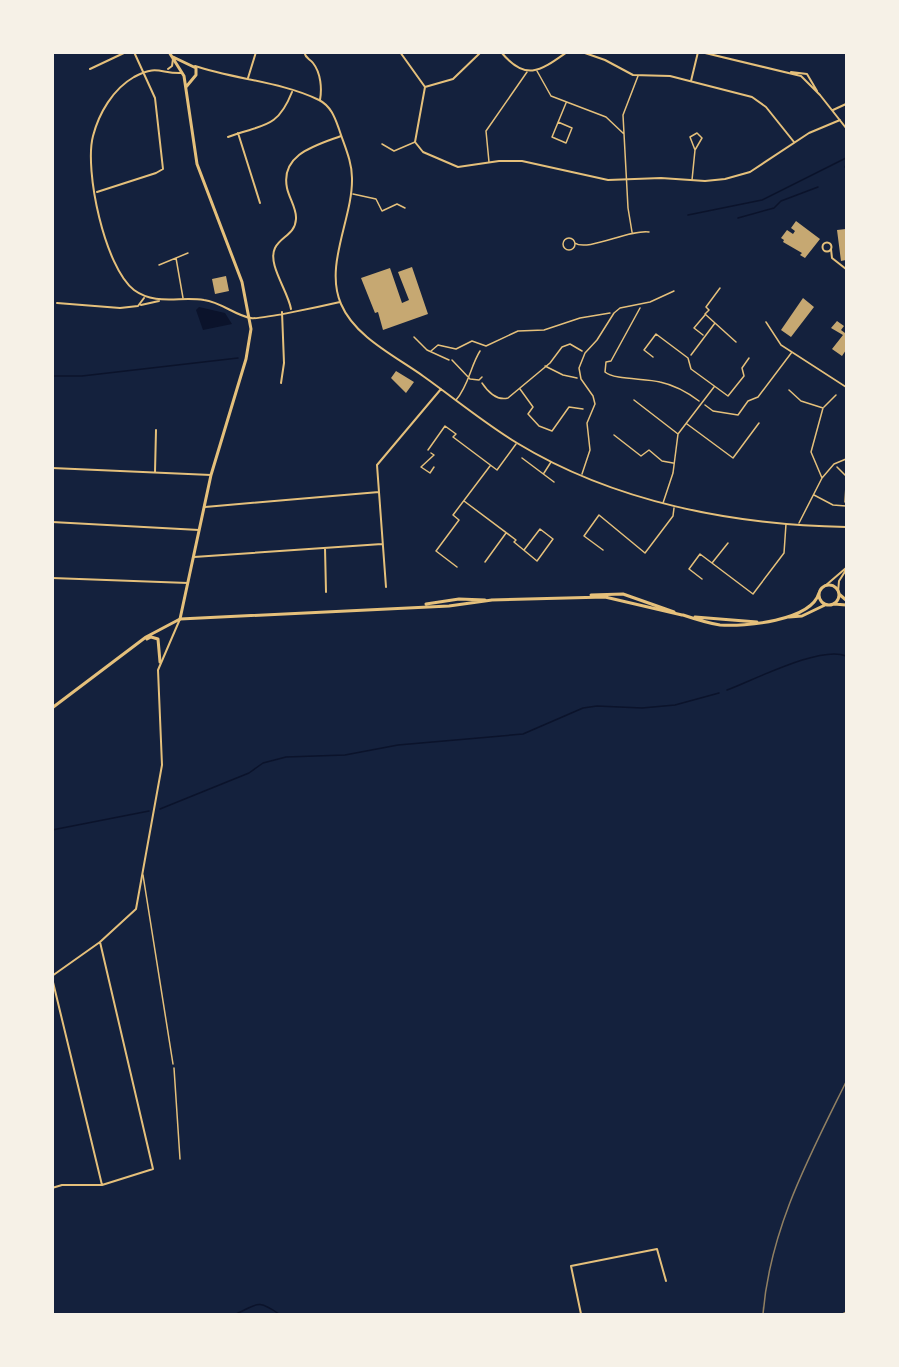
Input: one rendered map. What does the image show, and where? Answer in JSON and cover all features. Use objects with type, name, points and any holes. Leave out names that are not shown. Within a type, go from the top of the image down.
[{"type":"main road","points":[[169,52],[183,73],[197,164],[242,282],[251,318],[246,359],[211,475],[180,619]]},
{"type":"main road","points":[[169,52],[187,64],[195,66],[195,76],[186,89]]},
{"type":"main road","points":[[183,73],[187,64]]},
{"type":"main road","points":[[183,73],[195,76]]},
{"type":"main road","points":[[782,618],[810,607],[825,586],[833,586],[846,600]]},
{"type":"main road","points":[[52,708],[135,645],[180,619],[421,605],[458,605],[492,600],[581,596],[624,600],[709,623],[728,625],[802,616],[831,604],[837,599],[838,592]]},
{"type":"main road","points":[[819,594],[821,601],[846,605]]},
{"type":"main road","points":[[135,645],[151,637],[155,638],[159,642],[160,662]]},
{"type":"street","points":[[90,69],[126,52]]},
{"type":"street","points":[[96,193],[162,170],[156,101],[134,52]]},
{"type":"street","points":[[248,79],[256,52]]},
{"type":"street","points":[[304,52],[306,58],[313,63],[322,88],[320,100]]},
{"type":"street","points":[[400,52],[425,87],[415,142],[423,152],[452,166],[463,168],[489,163],[522,161],[602,179],[717,180],[741,175],[765,164],[794,142],[840,120]]},
{"type":"street","points":[[425,87],[453,79],[482,52]]},
{"type":"street","points":[[501,52],[513,65],[528,71],[537,71],[567,52]]},
{"type":"street","points":[[582,52],[638,75],[670,76],[756,99],[766,107],[794,142]]},
{"type":"street","points":[[691,81],[699,52],[803,77],[846,128]]},
{"type":"street","points":[[166,70],[172,66],[173,59]]},
{"type":"street","points":[[195,66],[320,100],[332,113],[351,165],[351,194],[336,277],[340,302],[358,328],[456,401],[517,443],[552,461],[582,475],[663,503],[786,524],[846,528]]},
{"type":"street","points":[[195,76],[208,69]]},
{"type":"street","points":[[162,300],[145,296],[129,285],[115,262],[103,228],[91,154],[98,123],[119,88],[144,73],[166,70],[183,73]]},
{"type":"street","points":[[228,137],[274,121],[286,108],[292,92]]},
{"type":"street","points":[[832,110],[846,104]]},
{"type":"street","points":[[238,133],[260,203]]},
{"type":"street","points":[[292,310],[288,293],[274,267],[273,256],[275,248],[293,230],[296,221],[287,189],[288,171],[301,153],[341,136]]},
{"type":"street","points":[[831,249],[832,258],[846,269]]},
{"type":"street","points":[[138,306],[145,296]]},
{"type":"street","points":[[57,303],[120,308],[183,298],[212,301],[251,318],[340,302]]},
{"type":"street","points":[[281,383],[284,363],[282,312]]},
{"type":"street","points":[[386,587],[378,462],[441,390]]},
{"type":"street","points":[[155,472],[156,430]]},
{"type":"street","points":[[52,468],[211,475]]},
{"type":"street","points":[[203,508],[379,492]]},
{"type":"street","points":[[52,522],[199,530]]},
{"type":"street","points":[[194,557],[383,544]]},
{"type":"street","points":[[324,548],[326,592]]},
{"type":"street","points":[[825,586],[846,569]]},
{"type":"street","points":[[838,592],[839,581],[846,569]]},
{"type":"street","points":[[52,578],[189,584]]},
{"type":"street","points":[[102,1185],[52,977],[100,942],[134,912],[144,875],[162,765],[158,677],[160,662],[180,619]]},
{"type":"street","points":[[52,1188],[62,1185],[102,1185],[153,1169],[100,942]]},
{"type":"street","points":[[581,1314],[571,1266],[657,1249],[666,1281]]},
{"type":"lane","points":[[489,163],[486,131],[528,71]]},
{"type":"lane","points":[[537,71],[551,96],[606,117],[624,134]]},
{"type":"lane","points":[[632,232],[623,115],[638,75]]},
{"type":"lane","points":[[558,122],[572,128],[566,143],[552,137],[558,122],[566,103]]},
{"type":"lane","points":[[692,181],[695,150],[702,138],[697,133],[690,137],[695,150]]},
{"type":"lane","points":[[382,144],[394,151],[415,142]]},
{"type":"lane","points":[[351,194],[376,200],[382,211],[398,204],[405,208]]},
{"type":"lane","points":[[575,243],[583,246],[632,232],[650,232]]},
{"type":"lane","points":[[159,265],[188,253]]},
{"type":"lane","points":[[176,258],[183,298]]},
{"type":"lane","points":[[582,475],[590,450],[587,423],[595,404],[593,396],[581,379],[579,368],[585,353],[620,308],[642,305],[674,291]]},
{"type":"lane","points":[[653,357],[644,350],[656,334],[688,358],[691,369],[728,396],[744,376],[742,368],[749,358]]},
{"type":"lane","points":[[456,401],[470,379],[473,363],[480,351]]},
{"type":"lane","points":[[452,360],[470,379],[479,380],[482,377]]},
{"type":"lane","points":[[663,503],[674,463],[678,434],[714,386]]},
{"type":"lane","points":[[789,390],[801,401],[823,408]]},
{"type":"lane","points":[[822,478],[811,452],[823,408],[836,395]]},
{"type":"lane","points":[[634,400],[678,434]]},
{"type":"lane","points":[[686,423],[733,458],[759,423]]},
{"type":"lane","points":[[428,450],[445,426],[456,434],[453,437],[497,470],[517,443]]},
{"type":"lane","points":[[614,435],[641,456],[649,450],[662,461],[674,463]]},
{"type":"lane","points":[[522,458],[554,482]]},
{"type":"lane","points":[[798,525],[822,478],[834,464],[846,459]]},
{"type":"lane","points":[[543,474],[552,461]]},
{"type":"lane","points":[[457,567],[436,550],[459,519],[453,515],[490,465]]},
{"type":"lane","points":[[813,495],[833,505],[846,506]]},
{"type":"lane","points":[[464,501],[506,533],[524,550],[537,561],[553,539],[540,529],[524,550]]},
{"type":"lane","points":[[603,550],[584,536],[599,515],[645,553],[673,516],[675,506]]},
{"type":"lane","points":[[702,579],[689,569],[700,554],[753,594],[784,553],[786,524]]},
{"type":"lane","points":[[485,562],[506,533]]},
{"type":"lane","points":[[712,563],[728,543]]},
{"type":"lane","points":[[144,875],[173,1064]]},
{"type":"path","points":[[704,336],[694,328],[709,309],[706,307],[720,288]]},
{"type":"path","points":[[642,305],[610,361],[606,362],[605,372],[615,377],[631,376],[658,381],[688,393],[713,411],[738,415],[748,401],[758,397],[792,352]]},
{"type":"path","points":[[430,351],[438,345],[456,349],[472,341],[486,346],[518,331],[544,330],[580,318],[614,313]]},
{"type":"path","points":[[705,314],[736,342]]},
{"type":"path","points":[[688,358],[715,322]]},
{"type":"path","points":[[766,322],[776,340],[846,387]]},
{"type":"path","points":[[414,337],[417,343],[430,351],[445,360],[452,360]]},
{"type":"path","points":[[479,380],[492,395],[503,399],[520,388],[562,347],[570,344],[585,353]]},
{"type":"path","points":[[544,366],[563,375],[581,379]]},
{"type":"path","points":[[520,388],[533,407],[528,414],[539,426],[552,431],[569,407],[583,409]]},
{"type":"path","points":[[428,450],[434,454],[421,467],[430,473],[434,467]]},
{"type":"path","points":[[834,464],[846,476]]},
{"type":"path","points":[[846,485],[846,506]]},
{"type":"path","points":[[173,1064],[180,1159]]},
{"type":"water","points":[[199,307],[225,313],[232,324],[203,330],[196,310]]},
{"type":"building","points":[[796,221],[820,239],[805,258],[800,255],[802,253],[783,242],[781,238],[787,230],[793,234],[795,231],[791,228]]},
{"type":"building","points":[[846,229],[846,260],[841,261],[837,230]]},
{"type":"building","points":[[412,267],[428,314],[383,330],[378,312],[375,313],[361,278],[390,268],[402,303],[409,300],[398,272]]},
{"type":"building","points":[[226,276],[229,291],[215,294],[212,279]]},
{"type":"building","points":[[803,298],[814,307],[791,337],[781,330]]},
{"type":"building","points":[[837,321],[844,326],[841,330],[845,333],[846,330],[846,350],[842,356],[832,349],[843,335],[831,328]]},
{"type":"building","points":[[396,371],[414,382],[406,393],[391,378]]},
{"type":"waterway","points":[[688,215],[762,200],[846,158]]},
{"type":"waterway","points":[[738,218],[774,208],[781,201],[818,187]]},
{"type":"waterway","points":[[52,376],[82,376],[238,358]]},
{"type":"waterway","points":[[727,690],[804,659],[821,655],[846,656]]},
{"type":"waterway","points":[[160,809],[249,773],[263,763],[286,757],[345,755],[398,745],[523,734],[583,708],[597,706],[642,708],[675,705],[719,693]]},
{"type":"waterway","points":[[52,830],[149,811]]},
{"type":"waterway","points":[[236,1314],[257,1305],[266,1306],[279,1314]]},
{"type":"railway","points":[[763,1314],[774,1252],[793,1194],[846,1082]]}]
